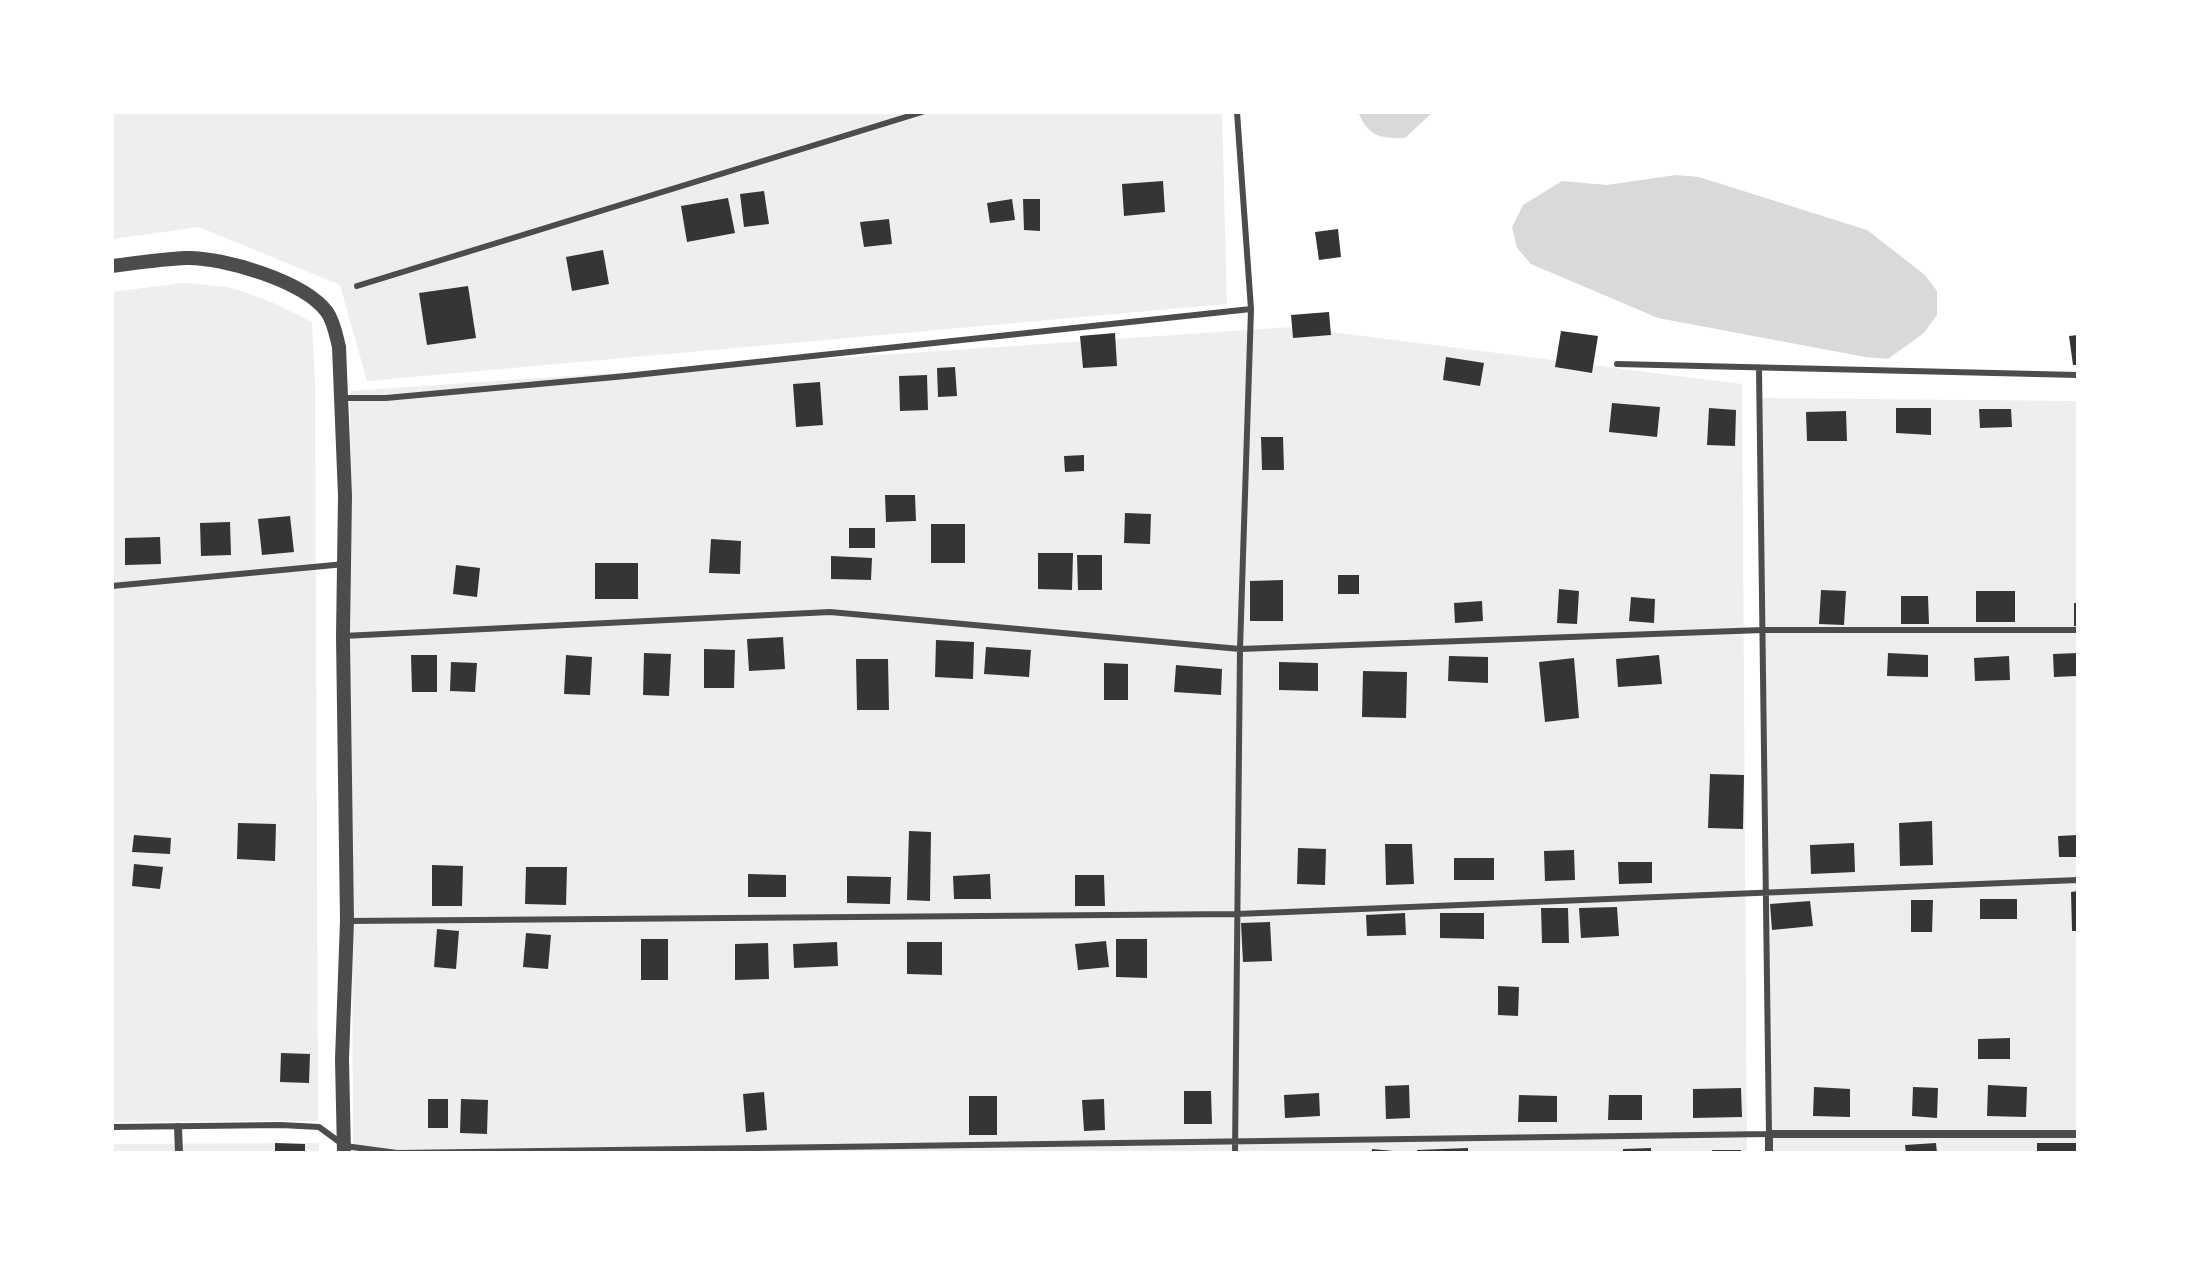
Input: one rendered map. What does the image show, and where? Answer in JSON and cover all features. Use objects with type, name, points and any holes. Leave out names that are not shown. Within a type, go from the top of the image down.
[{"type":"street","points":[[112,266],[187,258],[220,261],[253,269],[309,295],[327,312],[335,331],[342,398],[345,564],[343,636],[347,921],[342,1059],[344,1149]]},
{"type":"street","points":[[178,1127],[179,1153]]},
{"type":"street","points":[[1769,1153],[1769,1134],[2078,1134]]},
{"type":"lane","points":[[357,286],[922,112]]},
{"type":"lane","points":[[1235,1153],[1240,649],[1251,309],[1237,112]]},
{"type":"lane","points":[[342,398],[386,398],[626,376],[1251,309]]},
{"type":"lane","points":[[1617,364],[2078,375]]},
{"type":"lane","points":[[112,1127],[319,1127],[344,1149],[397,1153],[1769,1134],[1759,368]]},
{"type":"lane","points":[[112,586],[345,564]]},
{"type":"lane","points":[[343,636],[830,612],[1240,649],[1763,630],[2078,630]]},
{"type":"lane","points":[[347,921],[1237,914],[2078,880]]},
{"type":"shaded area","points":[[112,112],[1222,112],[1227,304],[367,381],[340,285],[199,227],[112,239]]},
{"type":"shaded area","points":[[1358,112],[1433,112],[1405,138],[1396,138],[1382,137],[1371,131]]},
{"type":"shaded area","points":[[1676,175],[1699,177],[1867,230],[1925,275],[1937,291],[1937,315],[1924,333],[1888,359],[1865,357],[1658,318],[1531,264],[1517,248],[1512,227],[1523,205],[1562,181],[1607,185]]},
{"type":"shaded area","points":[[183,283],[229,287],[267,300],[312,322],[315,383],[318,1121],[112,1122],[112,292]]},
{"type":"shaded area","points":[[1292,327],[1742,384],[1747,1153],[353,1153],[350,391]]},
{"type":"shaded area","points":[[1762,398],[2078,401],[2078,1153],[1769,1153]]},
{"type":"shaded area","points":[[319,1143],[319,1153],[112,1153],[112,1144]]},
{"type":"building","points":[[1163,181],[1165,212],[1124,216],[1122,184]]},
{"type":"building","points":[[764,191],[769,224],[744,227],[740,194]]},
{"type":"building","points":[[728,198],[735,233],[687,242],[681,206]]},
{"type":"building","points":[[1012,199],[1015,220],[990,223],[987,203]]},
{"type":"building","points":[[1023,199],[1040,199],[1040,231],[1024,230]]},
{"type":"building","points":[[889,219],[892,244],[864,247],[860,222]]},
{"type":"building","points":[[1338,229],[1341,257],[1319,260],[1315,232]]},
{"type":"building","points":[[603,250],[609,284],[572,291],[566,257]]},
{"type":"building","points":[[468,286],[476,338],[427,345],[419,293]]},
{"type":"building","points":[[1329,312],[1331,335],[1293,338],[1291,315]]},
{"type":"building","points":[[1561,331],[1598,336],[1592,373],[1555,367]]},
{"type":"building","points":[[1115,333],[1117,366],[1083,368],[1080,336]]},
{"type":"building","points":[[2078,335],[2078,365],[2073,365],[2069,336]]},
{"type":"building","points":[[1446,357],[1484,363],[1480,386],[1443,380]]},
{"type":"building","points":[[955,367],[957,396],[938,397],[937,368]]},
{"type":"building","points":[[927,375],[928,410],[900,411],[899,376]]},
{"type":"building","points":[[820,382],[823,425],[796,427],[793,384]]},
{"type":"building","points":[[1612,403],[1660,407],[1657,437],[1609,432]]},
{"type":"building","points":[[1709,408],[1736,410],[1735,446],[1707,445]]},
{"type":"building","points":[[1896,408],[1931,408],[1931,435],[1896,433]]},
{"type":"building","points":[[1979,409],[2011,409],[2012,427],[1980,428]]},
{"type":"building","points":[[1846,411],[1847,441],[1807,441],[1806,412]]},
{"type":"building","points":[[1261,437],[1283,437],[1284,470],[1262,470]]},
{"type":"building","points":[[1084,455],[1084,471],[1065,472],[1064,456]]},
{"type":"building","points":[[885,495],[915,495],[916,521],[886,522]]},
{"type":"building","points":[[1125,513],[1151,514],[1150,544],[1124,543]]},
{"type":"building","points":[[290,516],[294,552],[262,555],[258,519]]},
{"type":"building","points":[[230,522],[231,555],[201,556],[200,523]]},
{"type":"building","points":[[931,524],[965,524],[965,563],[931,563]]},
{"type":"building","points":[[849,528],[875,528],[875,548],[849,548]]},
{"type":"building","points":[[160,537],[161,564],[125,565],[125,538]]},
{"type":"building","points":[[711,539],[741,541],[740,574],[709,573]]},
{"type":"building","points":[[1038,553],[1073,553],[1072,590],[1038,589]]},
{"type":"building","points":[[1077,555],[1102,555],[1102,590],[1078,590]]},
{"type":"building","points":[[831,556],[872,558],[871,580],[831,579]]},
{"type":"building","points":[[595,563],[638,563],[638,599],[595,599]]},
{"type":"building","points":[[456,565],[480,568],[477,597],[453,594]]},
{"type":"building","points":[[1338,575],[1359,575],[1359,594],[1338,594]]},
{"type":"building","points":[[1283,580],[1283,621],[1250,621],[1250,581]]},
{"type":"building","points":[[1559,589],[1579,591],[1577,624],[1557,623]]},
{"type":"building","points":[[1821,590],[1846,591],[1844,625],[1819,624]]},
{"type":"building","points":[[1976,591],[2015,591],[2015,622],[1976,622]]},
{"type":"building","points":[[1901,596],[1928,596],[1929,624],[1901,624]]},
{"type":"building","points":[[1631,597],[1655,599],[1654,623],[1629,621]]},
{"type":"building","points":[[1482,601],[1483,621],[1455,623],[1454,603]]},
{"type":"building","points":[[2074,603],[2078,603],[2078,626],[2074,626]]},
{"type":"building","points":[[783,637],[785,669],[749,671],[747,639]]},
{"type":"building","points":[[936,640],[974,642],[973,679],[935,677]]},
{"type":"building","points":[[986,647],[1031,650],[1029,677],[984,674]]},
{"type":"building","points":[[704,649],[735,650],[734,688],[704,688]]},
{"type":"building","points":[[644,653],[671,654],[669,696],[643,695]]},
{"type":"building","points":[[1888,653],[1928,655],[1928,677],[1887,676]]},
{"type":"building","points":[[2078,653],[2078,676],[2054,677],[2053,654]]},
{"type":"building","points":[[411,655],[437,655],[437,692],[412,692]]},
{"type":"building","points":[[566,655],[592,657],[590,695],[564,694]]},
{"type":"building","points":[[1659,655],[1662,684],[1618,687],[1616,659]]},
{"type":"building","points":[[1449,656],[1488,657],[1488,683],[1448,681]]},
{"type":"building","points":[[2009,656],[2010,680],[1975,681],[1974,658]]},
{"type":"building","points":[[1574,658],[1579,718],[1545,722],[1539,662]]},
{"type":"building","points":[[856,659],[888,659],[889,710],[857,710]]},
{"type":"building","points":[[451,662],[477,663],[475,692],[450,691]]},
{"type":"building","points":[[1279,662],[1318,663],[1318,691],[1279,690]]},
{"type":"building","points":[[1104,663],[1128,664],[1128,700],[1104,700]]},
{"type":"building","points":[[1176,665],[1222,669],[1221,695],[1174,692]]},
{"type":"building","points":[[1363,671],[1407,672],[1406,718],[1362,717]]},
{"type":"building","points":[[1710,774],[1744,775],[1743,829],[1708,828]]},
{"type":"building","points":[[1932,821],[1933,865],[1900,866],[1899,823]]},
{"type":"building","points":[[238,823],[276,824],[275,861],[237,859]]},
{"type":"building","points":[[909,831],[931,832],[930,901],[907,900]]},
{"type":"building","points":[[134,835],[171,838],[170,854],[132,852]]},
{"type":"building","points":[[2078,835],[2078,857],[2059,857],[2058,836]]},
{"type":"building","points":[[1854,843],[1855,872],[1811,874],[1810,845]]},
{"type":"building","points":[[1385,844],[1412,844],[1414,884],[1386,885]]},
{"type":"building","points":[[1298,848],[1326,849],[1325,885],[1297,884]]},
{"type":"building","points":[[1574,850],[1575,880],[1545,881],[1544,851]]},
{"type":"building","points":[[1454,858],[1494,858],[1494,880],[1454,880]]},
{"type":"building","points":[[1618,862],[1652,862],[1652,883],[1619,884]]},
{"type":"building","points":[[134,864],[163,867],[160,889],[132,886]]},
{"type":"building","points":[[432,865],[463,866],[462,906],[432,906]]},
{"type":"building","points":[[526,867],[567,867],[566,905],[525,904]]},
{"type":"building","points":[[748,874],[786,875],[786,897],[748,897]]},
{"type":"building","points":[[990,874],[991,899],[954,899],[953,876]]},
{"type":"building","points":[[1075,875],[1104,875],[1105,906],[1075,906]]},
{"type":"building","points":[[847,876],[891,877],[890,904],[847,903]]},
{"type":"building","points":[[2078,891],[2078,931],[2072,931],[2071,892]]},
{"type":"building","points":[[1980,899],[2017,899],[2017,919],[1980,919]]},
{"type":"building","points":[[1911,900],[1933,900],[1932,932],[1911,932]]},
{"type":"building","points":[[1810,901],[1813,926],[1772,930],[1770,904]]},
{"type":"building","points":[[1617,907],[1619,936],[1581,938],[1579,908]]},
{"type":"building","points":[[1541,908],[1568,908],[1569,943],[1542,943]]},
{"type":"building","points":[[1405,913],[1406,935],[1367,936],[1366,915]]},
{"type":"building","points":[[1440,913],[1484,913],[1484,939],[1440,938]]},
{"type":"building","points":[[1270,922],[1272,961],[1243,962],[1241,923]]},
{"type":"building","points":[[437,929],[459,931],[456,969],[434,967]]},
{"type":"building","points":[[526,933],[551,935],[548,969],[523,967]]},
{"type":"building","points":[[641,939],[668,939],[668,980],[641,980]]},
{"type":"building","points":[[1116,939],[1147,939],[1147,978],[1116,977]]},
{"type":"building","points":[[1106,941],[1109,967],[1078,970],[1075,944]]},
{"type":"building","points":[[837,942],[838,966],[794,968],[793,944]]},
{"type":"building","points":[[907,942],[942,942],[942,975],[907,974]]},
{"type":"building","points":[[768,943],[769,979],[735,980],[735,944]]},
{"type":"building","points":[[1498,986],[1519,987],[1518,1016],[1498,1015]]},
{"type":"building","points":[[2010,1038],[2010,1059],[1978,1059],[1978,1039]]},
{"type":"building","points":[[281,1053],[310,1054],[309,1083],[280,1082]]},
{"type":"building","points":[[1409,1085],[1410,1118],[1386,1119],[1385,1086]]},
{"type":"building","points":[[1988,1085],[2027,1087],[2026,1117],[1987,1116]]},
{"type":"building","points":[[1814,1087],[1850,1089],[1850,1117],[1813,1116]]},
{"type":"building","points":[[1913,1087],[1938,1088],[1937,1118],[1912,1116]]},
{"type":"building","points":[[1741,1088],[1742,1117],[1693,1118],[1693,1089]]},
{"type":"building","points":[[1184,1091],[1211,1091],[1212,1124],[1184,1124]]},
{"type":"building","points":[[764,1092],[767,1130],[746,1132],[743,1094]]},
{"type":"building","points":[[1319,1093],[1320,1116],[1285,1118],[1284,1095]]},
{"type":"building","points":[[1519,1095],[1557,1096],[1557,1122],[1518,1122]]},
{"type":"building","points":[[1609,1095],[1642,1095],[1642,1120],[1608,1120]]},
{"type":"building","points":[[969,1096],[997,1096],[997,1135],[969,1135]]},
{"type":"building","points":[[428,1099],[448,1099],[448,1128],[428,1128]]},
{"type":"building","points":[[461,1099],[488,1100],[487,1134],[460,1133]]},
{"type":"building","points":[[1104,1099],[1105,1130],[1084,1131],[1082,1100]]},
{"type":"building","points":[[275,1143],[305,1144],[305,1153],[275,1153]]},
{"type":"building","points":[[1936,1143],[1937,1153],[1906,1153],[1905,1145]]},
{"type":"building","points":[[2037,1143],[2078,1143],[2078,1153],[2037,1153]]},
{"type":"building","points":[[1468,1148],[1468,1153],[1417,1153],[1417,1150]]},
{"type":"building","points":[[1651,1148],[1651,1153],[1623,1153],[1623,1149]]},
{"type":"building","points":[[1372,1149],[1394,1151],[1394,1153],[1372,1153]]},
{"type":"building","points":[[1712,1150],[1741,1150],[1741,1153],[1713,1153]]}]
